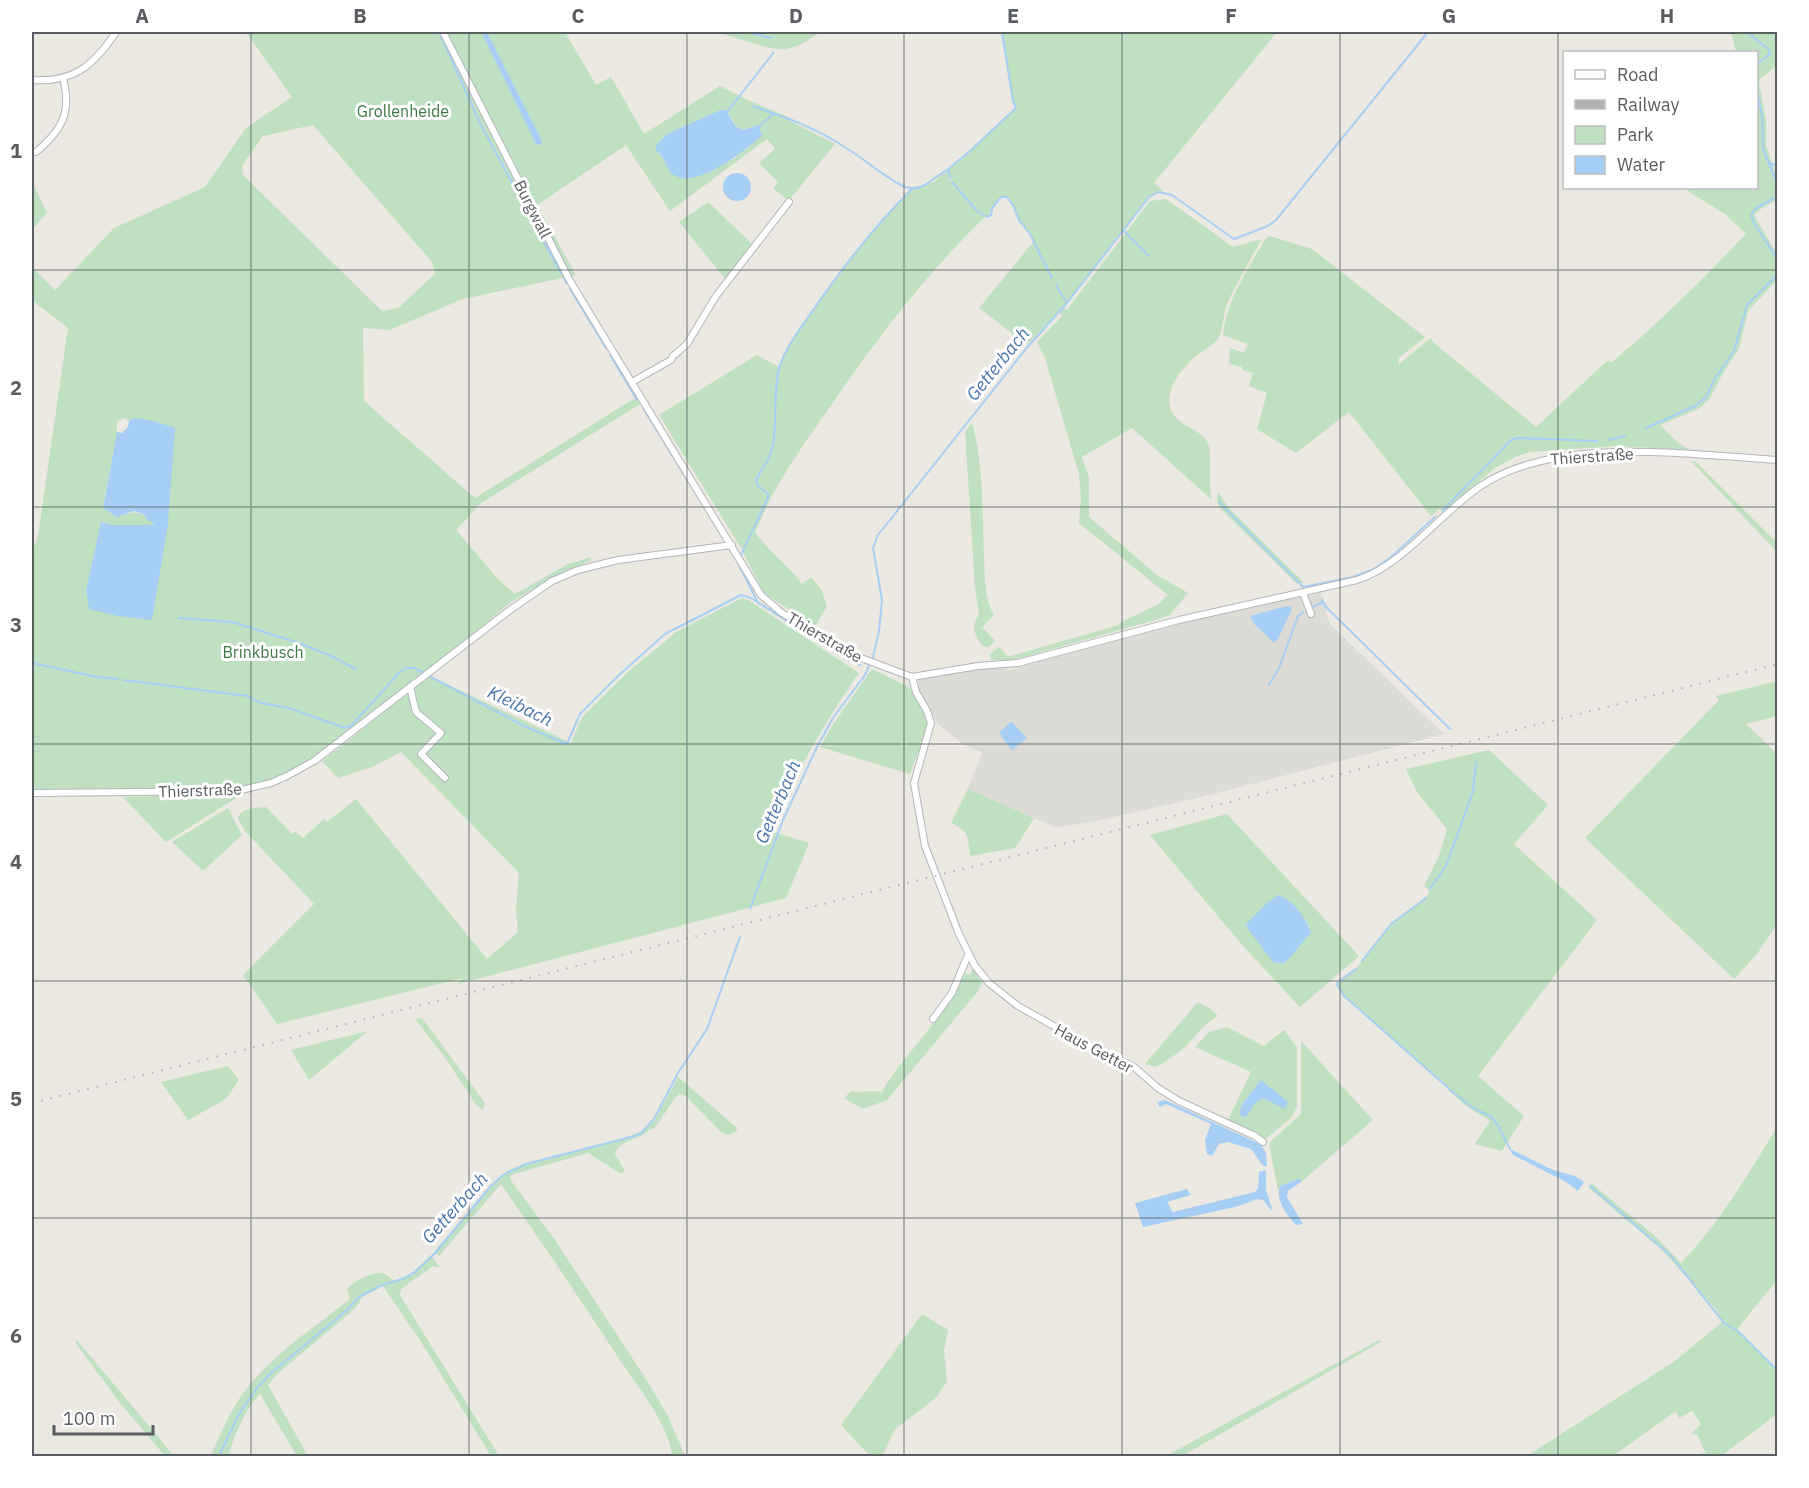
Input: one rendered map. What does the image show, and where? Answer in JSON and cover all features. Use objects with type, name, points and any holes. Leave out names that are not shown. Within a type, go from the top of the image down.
[{"type":"street","points":[[32,80],[48,81],[63,78],[90,65],[102,53],[116,32]]},
{"type":"street","name":"Burgwall","points":[[443,32],[570,281],[732,545]]},
{"type":"street","points":[[36,152],[57,131],[64,119],[67,100],[63,78]]},
{"type":"street","points":[[632,382],[671,360],[687,344],[716,296],[789,202]]},
{"type":"street","name":"Thierstraße","points":[[32,793],[237,791],[287,776],[314,761],[536,591],[565,575],[618,560],[732,545],[761,595],[770,604],[834,644],[865,660],[912,677],[978,666],[1018,663],[1179,620],[1346,584],[1377,573],[1394,561],[1445,513],[1479,487],[1527,464],[1579,454],[1622,452],[1778,460]]},
{"type":"street","points":[[1303,593],[1311,614]]},
{"type":"street","name":"Haus Getter","points":[[912,677],[915,692],[927,711],[931,723],[914,783],[921,830],[930,864],[969,955],[989,983],[1018,1006],[1088,1045],[1134,1067],[1158,1088],[1179,1101],[1255,1136],[1263,1142]]},
{"type":"street","points":[[410,687],[416,712],[441,733],[421,754],[445,778]]},
{"type":"street","points":[[933,1019],[952,993],[969,955]]},
{"type":"shaded area","points":[[1320,593],[1327,606],[1326,614],[1331,625],[1444,734],[1198,798],[1087,823],[1055,827],[968,789],[982,753],[963,744],[938,724],[917,689],[916,681],[979,668],[997,667],[1011,670],[1183,622]]},
{"type":"green space","points":[[246,32],[481,32],[536,144],[539,145],[542,141],[487,32],[565,32],[596,85],[611,77],[644,134],[720,86],[793,119],[790,121],[835,144],[790,199],[785,198],[773,188],[778,182],[759,163],[775,149],[767,139],[670,211],[626,145],[537,205],[576,275],[463,299],[389,330],[363,328],[364,401],[475,498],[635,398],[640,404],[481,503],[456,530],[498,579],[515,594],[566,565],[591,557],[591,561],[564,571],[511,602],[466,640],[313,759],[271,781],[237,789],[32,791],[32,552],[38,536],[68,328],[32,300],[32,267],[55,290],[114,228],[205,187],[246,128],[292,97]],"holes":[[[720,110],[726,110],[739,128],[747,129],[753,126],[761,133],[735,158],[695,177],[664,162],[669,133]],[[313,125],[432,262],[435,274],[398,308],[382,311],[243,175],[242,166],[263,136]],[[124,418],[129,421],[134,419],[168,524],[86,590],[102,522],[111,525],[152,525],[154,523],[137,513],[117,517],[103,507],[117,421]]]},
{"type":"green space","points":[[716,32],[820,32],[795,46],[779,49]]},
{"type":"green space","points":[[1002,32],[1277,32],[1154,183],[1163,191],[1147,198],[1067,302],[1062,296],[1066,304],[1027,345],[979,308],[1034,241],[1019,219],[1011,200],[1006,196],[1000,196],[988,217],[969,201],[976,211],[985,217],[930,275],[864,359],[783,476],[755,532],[802,584],[811,577],[822,591],[827,606],[815,627],[764,593],[741,548],[659,415],[757,355],[779,367],[798,331],[884,217],[912,189],[934,182],[941,175],[949,172],[949,178],[956,186],[950,177],[950,172],[946,170],[970,152],[1015,108]]},
{"type":"green space","points":[[1731,32],[1777,32],[1777,65],[1759,82],[1766,121],[1766,145],[1777,178],[1777,200],[1754,215],[1777,254],[1777,280],[1748,311],[1739,349],[1709,400],[1698,409],[1660,425],[1678,443],[1690,450],[1617,446],[1530,452],[1495,468],[1443,512],[1439,509],[1431,516],[1349,412],[1296,453],[1257,429],[1267,393],[1249,386],[1253,373],[1229,364],[1230,348],[1244,353],[1248,344],[1223,335],[1225,322],[1239,286],[1269,236],[1312,249],[1425,337],[1399,358],[1398,365],[1431,338],[1536,427],[1608,360],[1611,363],[1646,332],[1746,234],[1725,214],[1685,189],[1758,189],[1758,51],[1736,51]]},
{"type":"green space","points":[[32,181],[47,213],[32,230]]},
{"type":"green space","points":[[1166,199],[1233,247],[1262,239],[1227,304],[1218,339],[1188,363],[1170,392],[1170,407],[1173,413],[1203,436],[1209,446],[1212,500],[1132,428],[1082,457],[1089,478],[1089,517],[1157,575],[1188,593],[1170,615],[1013,660],[991,660],[990,654],[999,647],[1011,656],[1119,625],[1157,605],[1168,595],[1079,523],[1081,499],[1079,474],[1045,358],[1037,342],[1062,316],[1060,313],[1064,308],[1067,310],[1150,201]]},
{"type":"green space","points":[[708,202],[753,245],[726,280],[679,222]]},
{"type":"green space","points":[[972,423],[981,472],[986,587],[988,602],[994,615],[982,627],[995,641],[988,647],[982,646],[974,627],[979,615],[965,432]]},
{"type":"green space","points":[[1691,461],[1696,462],[1777,543],[1777,552]]},
{"type":"green space","points":[[1218,492],[1228,507],[1304,583],[1296,583],[1220,508],[1217,502]]},
{"type":"green space","points":[[742,598],[859,673],[811,750],[790,790],[773,832],[809,843],[786,898],[458,984],[463,978],[277,1024],[243,975],[314,904],[245,831],[238,819],[242,812],[266,807],[292,834],[296,832],[303,838],[324,819],[327,822],[356,799],[487,959],[518,932],[516,908],[519,873],[401,752],[372,767],[338,778],[322,761],[430,676],[571,743],[582,717],[628,672],[676,632]]},
{"type":"green space","points":[[872,669],[909,687],[926,716],[927,728],[910,774],[820,747]]},
{"type":"green space","points":[[1777,681],[1777,716],[1746,724],[1777,754],[1777,924],[1757,954],[1734,979],[1585,838],[1719,700],[1716,696]]},
{"type":"green space","points":[[1489,750],[1548,805],[1514,844],[1597,920],[1478,1076],[1524,1116],[1502,1151],[1475,1144],[1490,1121],[1466,1106],[1448,1090],[1450,1088],[1341,992],[1336,982],[1355,970],[1389,926],[1428,895],[1429,890],[1424,886],[1439,856],[1447,829],[1417,792],[1406,769]]},
{"type":"green space","points":[[968,789],[1034,818],[1015,848],[970,856],[965,832],[951,823]]},
{"type":"green space","points":[[165,796],[201,799],[238,797],[166,842],[123,797]]},
{"type":"green space","points":[[228,808],[242,835],[203,871],[172,842]]},
{"type":"green space","points":[[1227,814],[1359,956],[1300,1007],[1243,946],[1150,835]],"holes":[[[1286,898],[1309,925],[1311,933],[1292,953]]]},
{"type":"green space","points":[[973,968],[982,983],[978,991],[887,1100],[863,1109],[844,1098],[851,1091],[882,1093],[894,1073],[946,1005],[965,973],[970,975]]},
{"type":"green space","points":[[1198,1002],[1218,1016],[1205,1025],[1181,1051],[1160,1065],[1155,1067],[1145,1064]]},
{"type":"green space","points":[[422,1018],[485,1103],[484,1108],[477,1106],[444,1056],[415,1019]]},
{"type":"green space","points":[[1227,1027],[1264,1046],[1284,1030],[1297,1047],[1297,1106],[1292,1117],[1266,1139],[1228,1120],[1251,1072],[1195,1047],[1209,1032]]},
{"type":"green space","points":[[368,1031],[309,1080],[291,1050]]},
{"type":"green space","points":[[1301,1041],[1373,1120],[1301,1182],[1301,1178],[1280,1186],[1278,1191],[1269,1143],[1301,1114]]},
{"type":"green space","points":[[228,1066],[239,1080],[226,1099],[188,1120],[161,1082]]},
{"type":"green space","points":[[678,1077],[736,1127],[737,1131],[728,1135],[721,1132],[686,1096],[680,1094],[654,1129],[617,1149],[615,1154],[625,1171],[621,1174],[588,1153],[511,1175],[510,1179],[555,1240],[646,1379],[668,1416],[685,1456],[672,1456],[666,1433],[652,1406],[501,1184],[439,1256],[434,1252],[492,1184],[507,1171],[526,1163],[622,1139],[640,1132],[655,1120]]},
{"type":"green space","points":[[1777,1127],[1777,1280],[1737,1329],[1777,1370],[1777,1414],[1721,1456],[1699,1456],[1702,1453],[1706,1454],[1697,1434],[1691,1434],[1701,1424],[1692,1411],[1679,1418],[1676,1411],[1613,1456],[1532,1456],[1530,1454],[1675,1361],[1722,1322],[1717,1311],[1662,1250],[1589,1188],[1591,1183],[1655,1236],[1681,1263],[1721,1215]]},
{"type":"green space","points":[[431,1256],[440,1267],[433,1266],[401,1289],[400,1295],[499,1456],[491,1456],[423,1345],[383,1286],[362,1297],[350,1313],[277,1374],[268,1385],[308,1456],[297,1456],[260,1394],[238,1429],[229,1453],[231,1456],[211,1456],[233,1409],[251,1383],[286,1349],[350,1299],[347,1290],[349,1287],[362,1278],[377,1273],[397,1281],[413,1272]]},
{"type":"green space","points":[[922,1314],[948,1330],[944,1350],[947,1381],[936,1398],[895,1429],[882,1456],[870,1456],[841,1425]]},
{"type":"green space","points":[[76,1339],[174,1456],[165,1456],[121,1404],[76,1344]]},
{"type":"green space","points":[[1379,1340],[1381,1342],[1182,1456],[1166,1456]]},
{"type":"water","points":[[481,32],[487,32],[542,141],[541,145],[536,144]]},
{"type":"water","points":[[720,110],[726,110],[734,124],[743,130],[762,124],[759,131],[763,135],[734,158],[709,172],[685,178],[672,174],[656,150],[656,145],[669,133]]},
{"type":"water","points":[[737,173],[747,177],[751,187],[747,197],[737,201],[727,197],[723,187],[727,177]]},
{"type":"water","points":[[134,418],[150,420],[175,428],[168,524],[152,620],[118,616],[89,609],[86,590],[101,522],[111,525],[152,525],[154,523],[147,520],[145,515],[134,511],[117,517],[103,508],[117,432],[122,433],[128,427],[129,421]]},
{"type":"water","points":[[1290,606],[1292,609],[1274,643],[1255,625],[1250,616]]},
{"type":"water","points":[[1011,721],[1027,738],[1012,750],[999,733]]},
{"type":"water","points":[[1278,895],[1299,910],[1311,933],[1283,964],[1273,962],[1246,924]]},
{"type":"water","points":[[1261,1080],[1288,1102],[1285,1109],[1263,1098],[1255,1103],[1246,1117],[1241,1116],[1239,1114],[1243,1103]]},
{"type":"water","points":[[1165,1100],[1260,1144],[1266,1153],[1267,1166],[1263,1166],[1251,1149],[1228,1142],[1219,1144],[1212,1156],[1207,1154],[1205,1140],[1211,1124],[1166,1104],[1160,1107],[1157,1102]]},
{"type":"water","points":[[1510,1149],[1553,1170],[1575,1176],[1584,1182],[1578,1191],[1566,1182],[1513,1155]]},
{"type":"water","points":[[1266,1170],[1266,1190],[1273,1212],[1263,1200],[1258,1199],[1235,1207],[1143,1227],[1135,1203],[1187,1189],[1191,1195],[1167,1202],[1173,1212],[1255,1192],[1258,1188],[1259,1172]]},
{"type":"water","points":[[1301,1178],[1301,1182],[1288,1191],[1287,1197],[1303,1224],[1296,1225],[1283,1207],[1279,1191],[1280,1186]]},
{"type":"waterway","points":[[439,32],[480,123],[538,231]]},
{"type":"waterway","points":[[747,32],[771,38]]},
{"type":"waterway","points":[[947,170],[1016,108],[1002,32]]},
{"type":"waterway","name":"Getterbach","points":[[750,909],[783,820],[817,747],[833,718],[865,675],[873,657],[879,631],[882,600],[873,548],[878,535],[1025,350],[1067,303],[1149,197],[1158,192],[1172,195],[1234,239],[1268,226],[1276,220],[1428,32]]},
{"type":"waterway","points":[[1747,32],[1768,49],[1770,54],[1758,63]]},
{"type":"waterway","points":[[727,112],[774,52]]},
{"type":"waterway","points":[[1758,96],[1762,116],[1763,149],[1778,185]]},
{"type":"waterway","points":[[752,106],[824,135],[905,187],[918,188],[946,171],[949,172],[950,178]]},
{"type":"waterway","points":[[762,124],[773,114]]},
{"type":"waterway","points":[[1769,163],[1778,166]]},
{"type":"waterway","points":[[952,182],[977,211],[987,217],[991,215],[992,208],[1001,197],[1007,197],[1019,220],[1030,234],[1052,278]]},
{"type":"waterway","points":[[740,557],[768,498],[768,494],[757,485],[756,480],[772,450],[777,383],[783,358],[799,330],[848,262],[885,217],[912,189]]},
{"type":"waterway","points":[[1778,196],[1756,208],[1751,215],[1778,260]]},
{"type":"waterway","points":[[1123,230],[1149,256]]},
{"type":"waterway","points":[[541,237],[561,273]]},
{"type":"waterway","points":[[1646,428],[1695,406],[1706,397],[1714,380],[1734,351],[1747,305],[1778,274]]},
{"type":"waterway","points":[[564,278],[566,283]]},
{"type":"waterway","points":[[1056,285],[1067,303]]},
{"type":"waterway","points":[[570,289],[606,348]]},
{"type":"waterway","points":[[610,355],[637,400]]},
{"type":"waterway","points":[[643,408],[693,489]]},
{"type":"waterway","points":[[1608,440],[1625,436]]},
{"type":"waterway","points":[[1443,510],[1511,440],[1517,438],[1597,441]]},
{"type":"waterway","points":[[1219,502],[1303,587],[1353,577],[1374,569],[1391,557],[1435,517]]},
{"type":"waterway","points":[[738,563],[758,603]]},
{"type":"waterway","name":"Kleibach","points":[[123,680],[247,696],[261,703],[289,708],[345,728],[351,726],[400,672],[407,668],[414,668],[524,726],[567,744],[580,714],[665,634],[741,595],[751,598],[860,665]]},
{"type":"waterway","points":[[1322,600],[1326,607],[1450,729]]},
{"type":"waterway","points":[[1313,607],[1323,602]]},
{"type":"waterway","points":[[1269,685],[1279,668],[1298,616],[1303,612]]},
{"type":"waterway","points":[[179,618],[232,622],[296,642],[356,669]]},
{"type":"waterway","name":"Kleibach","points":[[32,663],[97,677],[118,679]]},
{"type":"waterway","points":[[1430,889],[1446,866],[1473,792],[1476,762]]},
{"type":"waterway","points":[[1362,961],[1391,924],[1426,898]]},
{"type":"waterway","name":"Getterbach","points":[[219,1456],[239,1414],[270,1374],[347,1310],[359,1297],[415,1272],[435,1253],[490,1187],[503,1175],[526,1164],[640,1134],[654,1119],[678,1073],[707,1029],[740,937]]},
{"type":"waterway","points":[[1356,969],[1337,984],[1343,995],[1454,1093],[1473,1108],[1490,1116],[1497,1124],[1510,1149]]},
{"type":"waterway","points":[[1590,1186],[1671,1256],[1724,1323],[1738,1331],[1778,1371]]},
{"type":"railway","points":[[32,1103],[1778,664]]},
{"type":"park label","name":"Grollenheide","points":[[403,111]]},
{"type":"park label","name":"Brinkbusch","points":[[263,652]]}]
